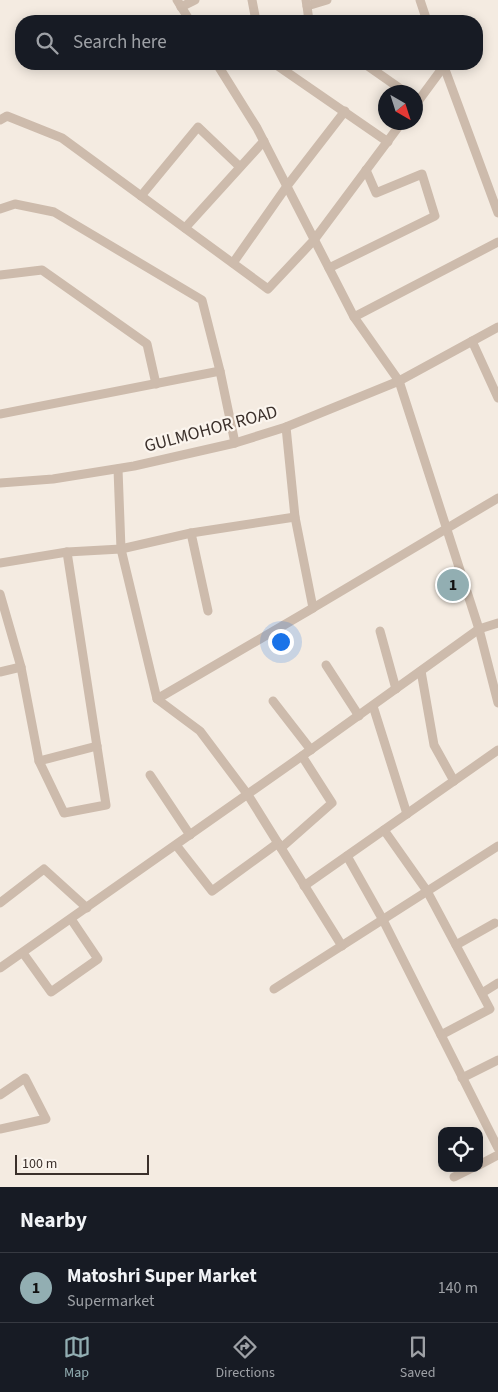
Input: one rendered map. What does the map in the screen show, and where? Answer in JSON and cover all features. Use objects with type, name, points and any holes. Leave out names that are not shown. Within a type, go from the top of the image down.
[{"type":"street","points":[[186,15],[179,3],[195,0]]},
{"type":"street","points":[[252,0],[255,15]]},
{"type":"street","points":[[307,3],[327,0]]},
{"type":"street","points":[[420,0],[425,15]]},
{"type":"street","points":[[221,70],[264,140],[354,318],[399,381],[480,629],[498,703]]},
{"type":"street","points":[[284,70],[388,142]]},
{"type":"street","points":[[374,70],[395,85]]},
{"type":"street","points":[[423,92],[439,70]]},
{"type":"street","points":[[445,70],[498,213]]},
{"type":"street","points":[[232,263],[287,186],[345,111]]},
{"type":"street","points":[[0,120],[7,116],[62,138],[268,289],[314,240],[396,130]]},
{"type":"street","points":[[141,196],[198,127],[240,167]]},
{"type":"street","points":[[185,228],[264,140]]},
{"type":"street","points":[[329,268],[435,216],[422,174],[376,193],[366,170]]},
{"type":"street","points":[[0,208],[15,204],[54,212],[202,300],[235,444]]},
{"type":"street","points":[[354,318],[498,242]]},
{"type":"street","points":[[0,275],[42,270],[147,344],[156,384]]},
{"type":"street","name":"GULMOHOR ROAD","points":[[0,483],[53,479],[118,469],[235,444],[286,427],[399,381],[498,326]]},
{"type":"street","points":[[472,341],[498,398]]},
{"type":"street","points":[[0,414],[220,372]]},
{"type":"street","points":[[286,427],[295,518],[314,608]]},
{"type":"street","points":[[118,469],[122,549],[157,699],[200,731],[248,795],[342,946]]},
{"type":"street","points":[[157,699],[498,498]]},
{"type":"street","points":[[0,563],[67,552],[122,549],[191,534],[295,518]]},
{"type":"street","points":[[191,534],[208,611]]},
{"type":"street","points":[[0,594],[22,667],[39,762],[64,813],[106,805],[67,552]]},
{"type":"street","points":[[0,968],[248,795],[480,629],[498,623]]},
{"type":"street","points":[[380,631],[396,689]]},
{"type":"street","points":[[326,665],[359,716]]},
{"type":"street","points":[[0,672],[22,667]]},
{"type":"street","points":[[421,671],[434,745],[454,781]]},
{"type":"street","points":[[273,701],[311,750]]},
{"type":"street","points":[[373,706],[407,814]]},
{"type":"street","points":[[39,762],[97,746]]},
{"type":"street","points":[[304,886],[498,750]]},
{"type":"street","points":[[176,845],[212,891],[279,846],[332,803],[302,756]]},
{"type":"street","points":[[150,775],[190,835]]},
{"type":"street","points":[[384,830],[428,891],[490,1008],[441,1035]]},
{"type":"street","points":[[274,989],[498,846]]},
{"type":"street","points":[[347,856],[383,920],[498,1148]]},
{"type":"street","points":[[0,903],[44,869],[87,908]]},
{"type":"street","points":[[23,953],[51,992],[98,959],[71,919]]},
{"type":"street","points":[[456,945],[495,923]]},
{"type":"street","points":[[482,993],[498,983]]},
{"type":"street","points":[[462,1078],[498,1060]]},
{"type":"street","points":[[0,1096],[25,1078],[46,1119],[0,1129]]},
{"type":"street","points":[[483,1162],[498,1155]]},
{"type":"street","points":[[454,1177],[464,1172]]},
{"type":"place","name":"Matoshri Super Market","points":[[453,585]]}]
